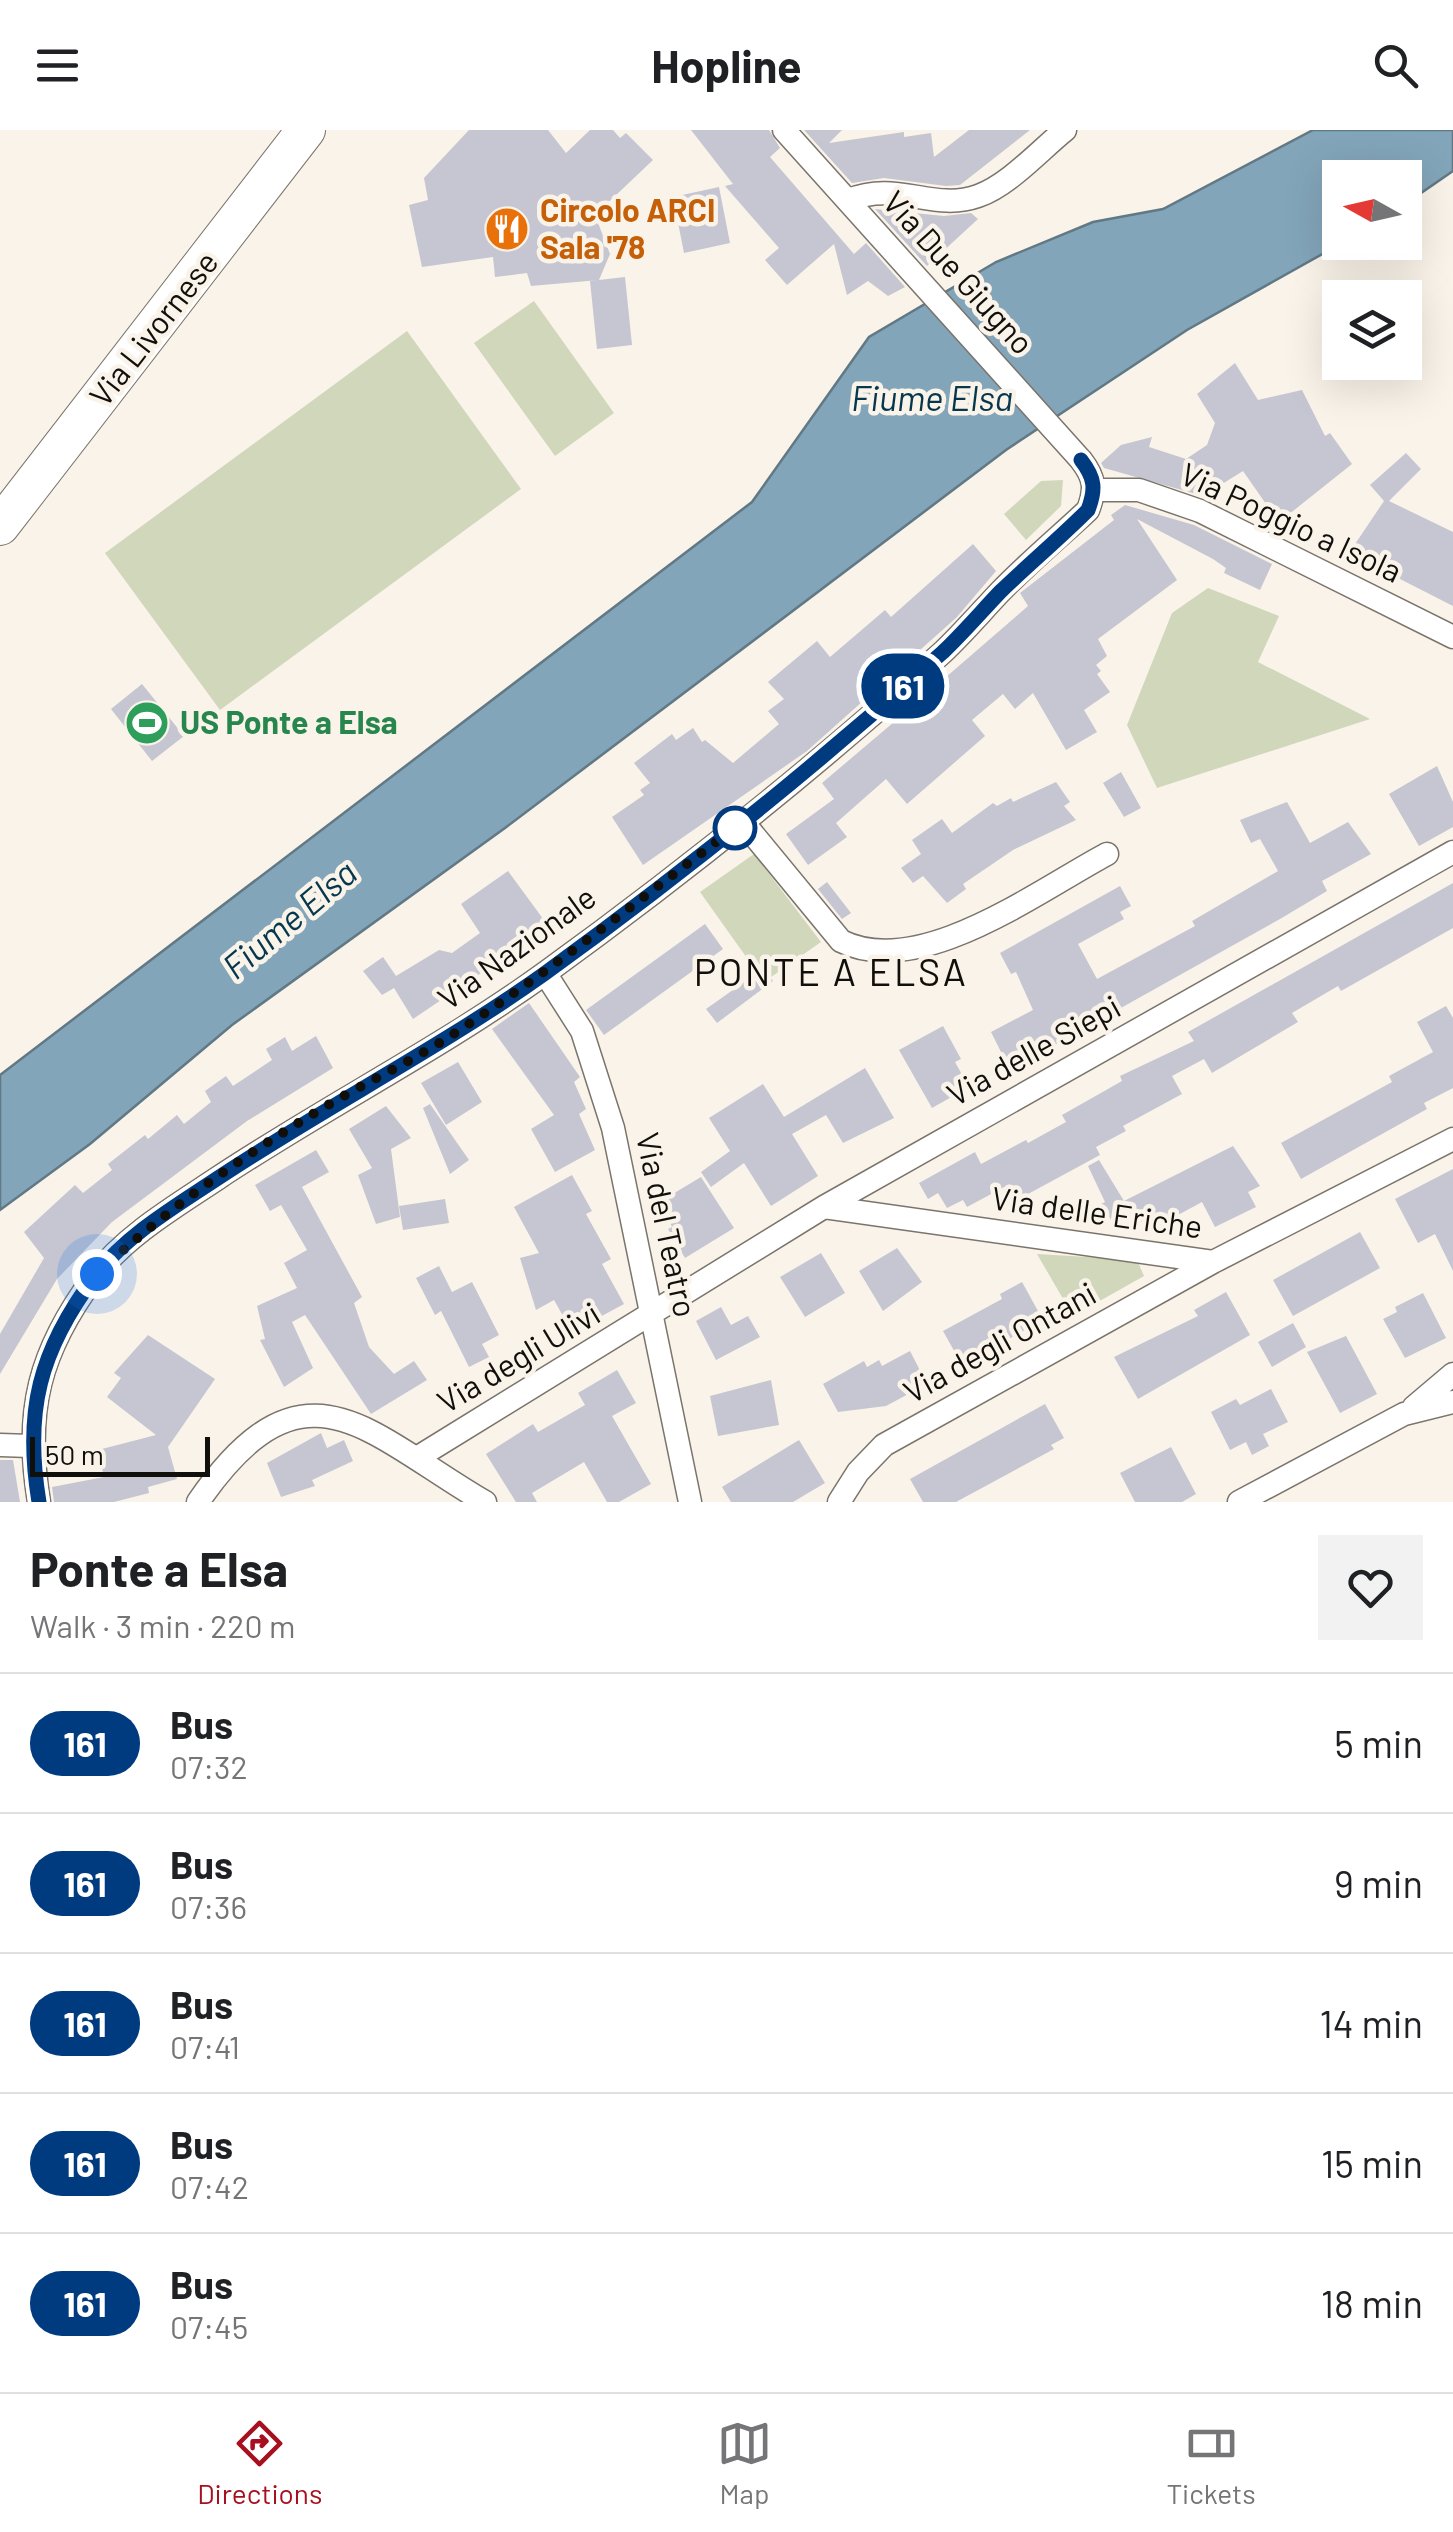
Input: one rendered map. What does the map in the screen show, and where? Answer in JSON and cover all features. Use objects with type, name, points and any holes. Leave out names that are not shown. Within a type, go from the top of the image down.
[{"type":"main road","name":"Via Livornese","points":[[0,526],[306,130]]},
{"type":"street","name":"Via Due Giugno","points":[[784,130],[1081,460],[1091,473],[1095,490]]},
{"type":"street","points":[[849,200],[884,190],[941,200],[978,196],[1065,130]]},
{"type":"street","name":"Via Poggio a Isola","points":[[1095,490],[1139,490],[1200,511],[1453,637]]},
{"type":"street","name":"Via Nazionale","points":[[39,1502],[30,1446],[34,1404],[64,1323],[97,1274],[145,1228],[321,1110],[451,1036],[545,973],[743,822],[945,650],[1088,510],[1095,490]]},
{"type":"street","points":[[743,822],[840,941],[856,948],[895,954],[936,945],[1107,854]]},
{"type":"street","name":"Via delle Siepi","points":[[652,1314],[824,1207],[1453,852]]},
{"type":"street","name":"Via del Teatro","points":[[545,973],[582,1031],[608,1112],[690,1502]]},
{"type":"street","name":"Via delle Eriche","points":[[824,1207],[1213,1262],[1453,1139]]},
{"type":"street","name":"Via degli Ontani","points":[[839,1502],[858,1472],[884,1445],[1213,1262]]},
{"type":"street","name":"Via degli Ulivi","points":[[420,1456],[652,1314]]},
{"type":"street","points":[[1240,1502],[1404,1414],[1453,1374]]},
{"type":"street","points":[[1404,1414],[1453,1402]]},
{"type":"street","points":[[198,1502],[246,1447],[296,1418],[340,1416],[420,1456],[485,1502]]},
{"type":"street","points":[[0,1446],[30,1446]]},
{"type":"green space","points":[[534,301],[614,413],[555,456],[474,343]]},
{"type":"green space","points":[[407,331],[521,489],[220,710],[105,553]]},
{"type":"green space","points":[[1063,480],[1061,506],[1026,540],[1004,514],[1041,481]]},
{"type":"green space","points":[[1208,588],[1279,616],[1258,662],[1370,719],[1157,788],[1127,725],[1172,613]]},
{"type":"green space","points":[[754,854],[821,942],[764,982],[700,892]]},
{"type":"green space","points":[[1037,1254],[1137,1260],[1144,1276],[1073,1316]]},
{"type":"water","name":"Fiume Elsa","points":[[1313,130],[1453,130],[1453,171],[1422,192],[1422,160],[1322,160],[1322,254],[1187,330],[1006,450],[505,828],[232,1025],[90,1144],[0,1210],[0,1075],[752,502],[869,337],[996,262],[1093,222],[1163,209]]},
{"type":"building","name":"Circolo ARCI Sala '78","points":[[469,130],[548,130],[566,153],[590,130],[613,130],[620,138],[626,133],[653,160],[595,215],[610,254],[599,280],[531,286],[527,273],[495,277],[493,257],[422,267],[409,205],[428,200],[424,178]]},
{"type":"building","points":[[691,130],[769,130],[780,148],[770,157],[854,254],[866,243],[905,287],[888,296],[868,281],[847,295],[834,244],[787,285],[765,260],[779,248],[725,186],[733,184]]},
{"type":"building","points":[[804,130],[842,130],[829,143],[904,132],[904,137],[931,133],[934,157],[969,130],[1030,130],[960,185],[946,186],[884,178],[852,183]]},
{"type":"building","points":[[719,187],[730,243],[684,253],[673,197]]},
{"type":"building","points":[[875,209],[944,216],[971,213],[978,219],[927,266]]},
{"type":"building","points":[[625,277],[632,345],[597,349],[590,281]]},
{"type":"building","points":[[1235,363],[1258,400],[1302,390],[1325,436],[1330,433],[1352,464],[1283,519],[1273,514],[1243,471],[1203,496],[1104,468],[1101,463],[1121,445],[1152,437],[1149,447],[1186,459],[1207,445],[1215,423],[1197,394]]},
{"type":"building","points":[[1406,453],[1421,469],[1389,501],[1453,532],[1453,606],[1349,553],[1384,501],[1370,485]]},
{"type":"building","points":[[1125,505],[1194,525],[1272,564],[1260,590],[1224,573],[1226,568],[1213,559],[1137,519],[1177,580],[1098,639],[1107,656],[1096,665],[1101,671],[1097,674],[1110,692],[1084,710],[1097,732],[1066,750],[1033,693],[1015,709],[1003,694],[972,720],[985,736],[907,804],[886,779],[836,823],[847,837],[808,865],[786,834],[834,799],[822,783],[907,711],[904,707],[934,680],[938,684],[1028,606],[1020,593],[1114,520],[1111,515]]},
{"type":"building","points":[[973,544],[996,571],[957,617],[807,751],[643,865],[612,817],[644,795],[640,790],[650,783],[634,763],[672,734],[676,740],[693,728],[702,742],[705,740],[733,763],[779,724],[768,711],[784,699],[768,682],[817,641],[830,657],[885,610],[891,617]]},
{"type":"building","name":"US Ponte a Elsa","points":[[142,684],[184,736],[152,761],[111,709]]},
{"type":"building","points":[[1437,766],[1453,802],[1453,827],[1419,846],[1389,794]]},
{"type":"building","points":[[1121,772],[1141,808],[1124,817],[1103,783]]},
{"type":"building","points":[[1056,782],[1070,802],[1064,806],[1076,820],[1013,850],[963,884],[966,889],[947,903],[923,876],[913,883],[901,868],[921,854],[912,840],[942,819],[952,833],[993,803],[997,806],[1011,798],[1013,802]]},
{"type":"building","points":[[1287,802],[1310,843],[1348,822],[1371,854],[1322,881],[1327,891],[1010,1070],[991,1032],[1033,1010],[1016,972],[1011,974],[1000,953],[1120,886],[1131,906],[1120,912],[1124,919],[1078,944],[1097,979],[1195,926],[1192,921],[1278,871],[1260,839],[1251,843],[1240,820]]},
{"type":"building","points":[[508,871],[549,927],[413,1019],[394,988],[382,995],[363,971],[383,957],[396,976],[439,950],[452,953],[480,933],[461,904]]},
{"type":"building","points":[[827,882],[851,913],[842,919],[818,889]]},
{"type":"building","points":[[1453,883],[1453,928],[1341,991],[1338,986],[1292,1013],[1298,1022],[1212,1073],[1204,1059],[1172,1076],[1182,1094],[1123,1126],[1126,1131],[1096,1147],[1100,1155],[1017,1200],[1008,1185],[967,1207],[963,1200],[947,1208],[938,1193],[928,1199],[919,1183],[975,1152],[981,1164],[1066,1122],[1062,1115],[1122,1081],[1120,1076],[1194,1041],[1188,1032]]},
{"type":"building","points":[[705,924],[723,949],[604,1035],[586,1010]]},
{"type":"building","points":[[764,968],[773,981],[717,1023],[706,1009]]},
{"type":"building","points":[[529,1003],[580,1077],[574,1082],[586,1109],[579,1114],[595,1150],[555,1172],[531,1129],[554,1115],[492,1029]]},
{"type":"building","points":[[1446,1006],[1453,1018],[1453,1088],[1424,1103],[1427,1109],[1301,1179],[1281,1143],[1392,1082],[1389,1076],[1433,1052],[1417,1022]]},
{"type":"building","points":[[943,1026],[961,1059],[955,1062],[969,1087],[932,1108],[899,1050]]},
{"type":"building","points":[[316,1036],[333,1068],[247,1121],[112,1222],[57,1279],[0,1374],[0,1334],[44,1258],[24,1232],[75,1185],[83,1193],[112,1170],[108,1164],[145,1135],[148,1139],[177,1115],[184,1124],[211,1102],[205,1091],[226,1076],[233,1086],[272,1060],[266,1049],[285,1037],[292,1051]]},
{"type":"building","points":[[458,1062],[482,1102],[446,1125],[421,1083]]},
{"type":"building","points":[[865,1068],[894,1118],[843,1143],[826,1115],[792,1134],[818,1176],[771,1206],[744,1163],[711,1187],[701,1172],[730,1151],[709,1118],[763,1084],[784,1117]]},
{"type":"building","points":[[430,1104],[469,1160],[450,1174],[423,1108]]},
{"type":"building","points":[[386,1106],[411,1138],[391,1149],[400,1217],[376,1224],[358,1175],[372,1168],[349,1129]]},
{"type":"building","points":[[1233,1146],[1260,1186],[1248,1192],[1256,1207],[1215,1227],[1202,1202],[1154,1228],[1150,1223],[1128,1220],[1115,1226],[1101,1204],[1105,1202],[1088,1166],[1099,1160],[1124,1201]]},
{"type":"building","points":[[316,1150],[329,1172],[302,1187],[362,1297],[354,1303],[369,1347],[394,1374],[414,1361],[427,1380],[371,1414],[305,1315],[292,1322],[313,1368],[284,1387],[260,1340],[265,1339],[257,1306],[297,1288],[284,1263],[307,1250],[281,1205],[270,1211],[255,1185]]},
{"type":"building","points":[[1453,1169],[1453,1271],[1435,1234],[1418,1243],[1395,1199]]},
{"type":"building","points":[[572,1175],[592,1211],[586,1214],[611,1259],[602,1264],[624,1304],[572,1332],[554,1300],[536,1310],[520,1258],[539,1253],[514,1207]]},
{"type":"building","points":[[701,1177],[734,1228],[685,1258],[668,1229],[672,1227],[661,1201]]},
{"type":"building","points":[[445,1199],[449,1223],[403,1230],[399,1206]]},
{"type":"building","points":[[1360,1232],[1380,1268],[1293,1316],[1273,1280]]},
{"type":"building","points":[[897,1248],[922,1282],[883,1311],[859,1271]]},
{"type":"building","points":[[821,1253],[845,1293],[805,1317],[780,1277]]},
{"type":"building","points":[[439,1266],[452,1292],[472,1282],[499,1335],[482,1344],[489,1357],[469,1367],[441,1311],[435,1315],[416,1278]]},
{"type":"building","points":[[1022,1282],[1043,1320],[962,1365],[943,1331],[1002,1299],[1000,1294]]},
{"type":"building","points":[[1226,1292],[1250,1335],[1138,1399],[1114,1357],[1198,1316],[1194,1310]]},
{"type":"building","points":[[1423,1293],[1446,1338],[1405,1358],[1383,1319],[1397,1312],[1395,1307]]},
{"type":"building","points":[[721,1307],[731,1325],[748,1316],[760,1337],[716,1360],[696,1321]]},
{"type":"building","points":[[1293,1323],[1306,1347],[1272,1367],[1258,1342]]},
{"type":"building","points":[[148,1335],[215,1379],[168,1447],[177,1479],[148,1487],[149,1493],[114,1502],[54,1502],[52,1487],[104,1477],[98,1450],[156,1435],[107,1397],[121,1378],[114,1373]]},
{"type":"building","points":[[1346,1336],[1377,1394],[1340,1413],[1307,1352]]},
{"type":"building","points":[[910,1351],[927,1384],[886,1406],[838,1412],[823,1384],[864,1361],[867,1367],[879,1360],[882,1366]]},
{"type":"building","points":[[617,1370],[636,1403],[612,1416],[651,1484],[619,1502],[607,1502],[584,1462],[532,1493],[537,1502],[516,1502],[486,1454],[533,1424],[538,1432],[585,1405],[578,1393]]},
{"type":"building","points":[[771,1380],[779,1425],[718,1436],[710,1396]]},
{"type":"building","points":[[1271,1389],[1288,1422],[1263,1434],[1269,1446],[1252,1455],[1246,1442],[1230,1450],[1211,1412],[1236,1399],[1240,1405]]},
{"type":"building","points":[[1045,1404],[1064,1438],[1051,1445],[1054,1449],[956,1502],[923,1502],[910,1479]]},
{"type":"building","points":[[321,1433],[327,1448],[344,1440],[353,1461],[312,1480],[315,1486],[281,1497],[267,1463]]},
{"type":"building","points":[[799,1440],[825,1483],[793,1502],[731,1502],[722,1487]]},
{"type":"building","points":[[1171,1447],[1196,1494],[1182,1502],[1135,1502],[1120,1473]]},
{"type":"building","points":[[0,1460],[13,1460],[20,1502],[0,1502]]},
{"type":"bus line","name":"161","points":[[39,1502],[30,1446],[34,1404],[64,1323],[97,1274],[145,1228],[199,1191],[321,1110],[451,1036],[545,973],[752,815],[945,650],[1088,510],[1095,490],[1091,473],[1081,460]]},
{"type":"place","name":"Circolo ARCI Sala '78","points":[[507,229]]},
{"type":"place","name":"US Ponte a Elsa","points":[[147,723]]},
{"type":"district","name":"PONTE A ELSA","points":[[831,973]]},
{"type":"route","points":[[97,1274],[145,1228],[321,1110],[451,1036],[545,973],[743,822],[735,828]]}]
